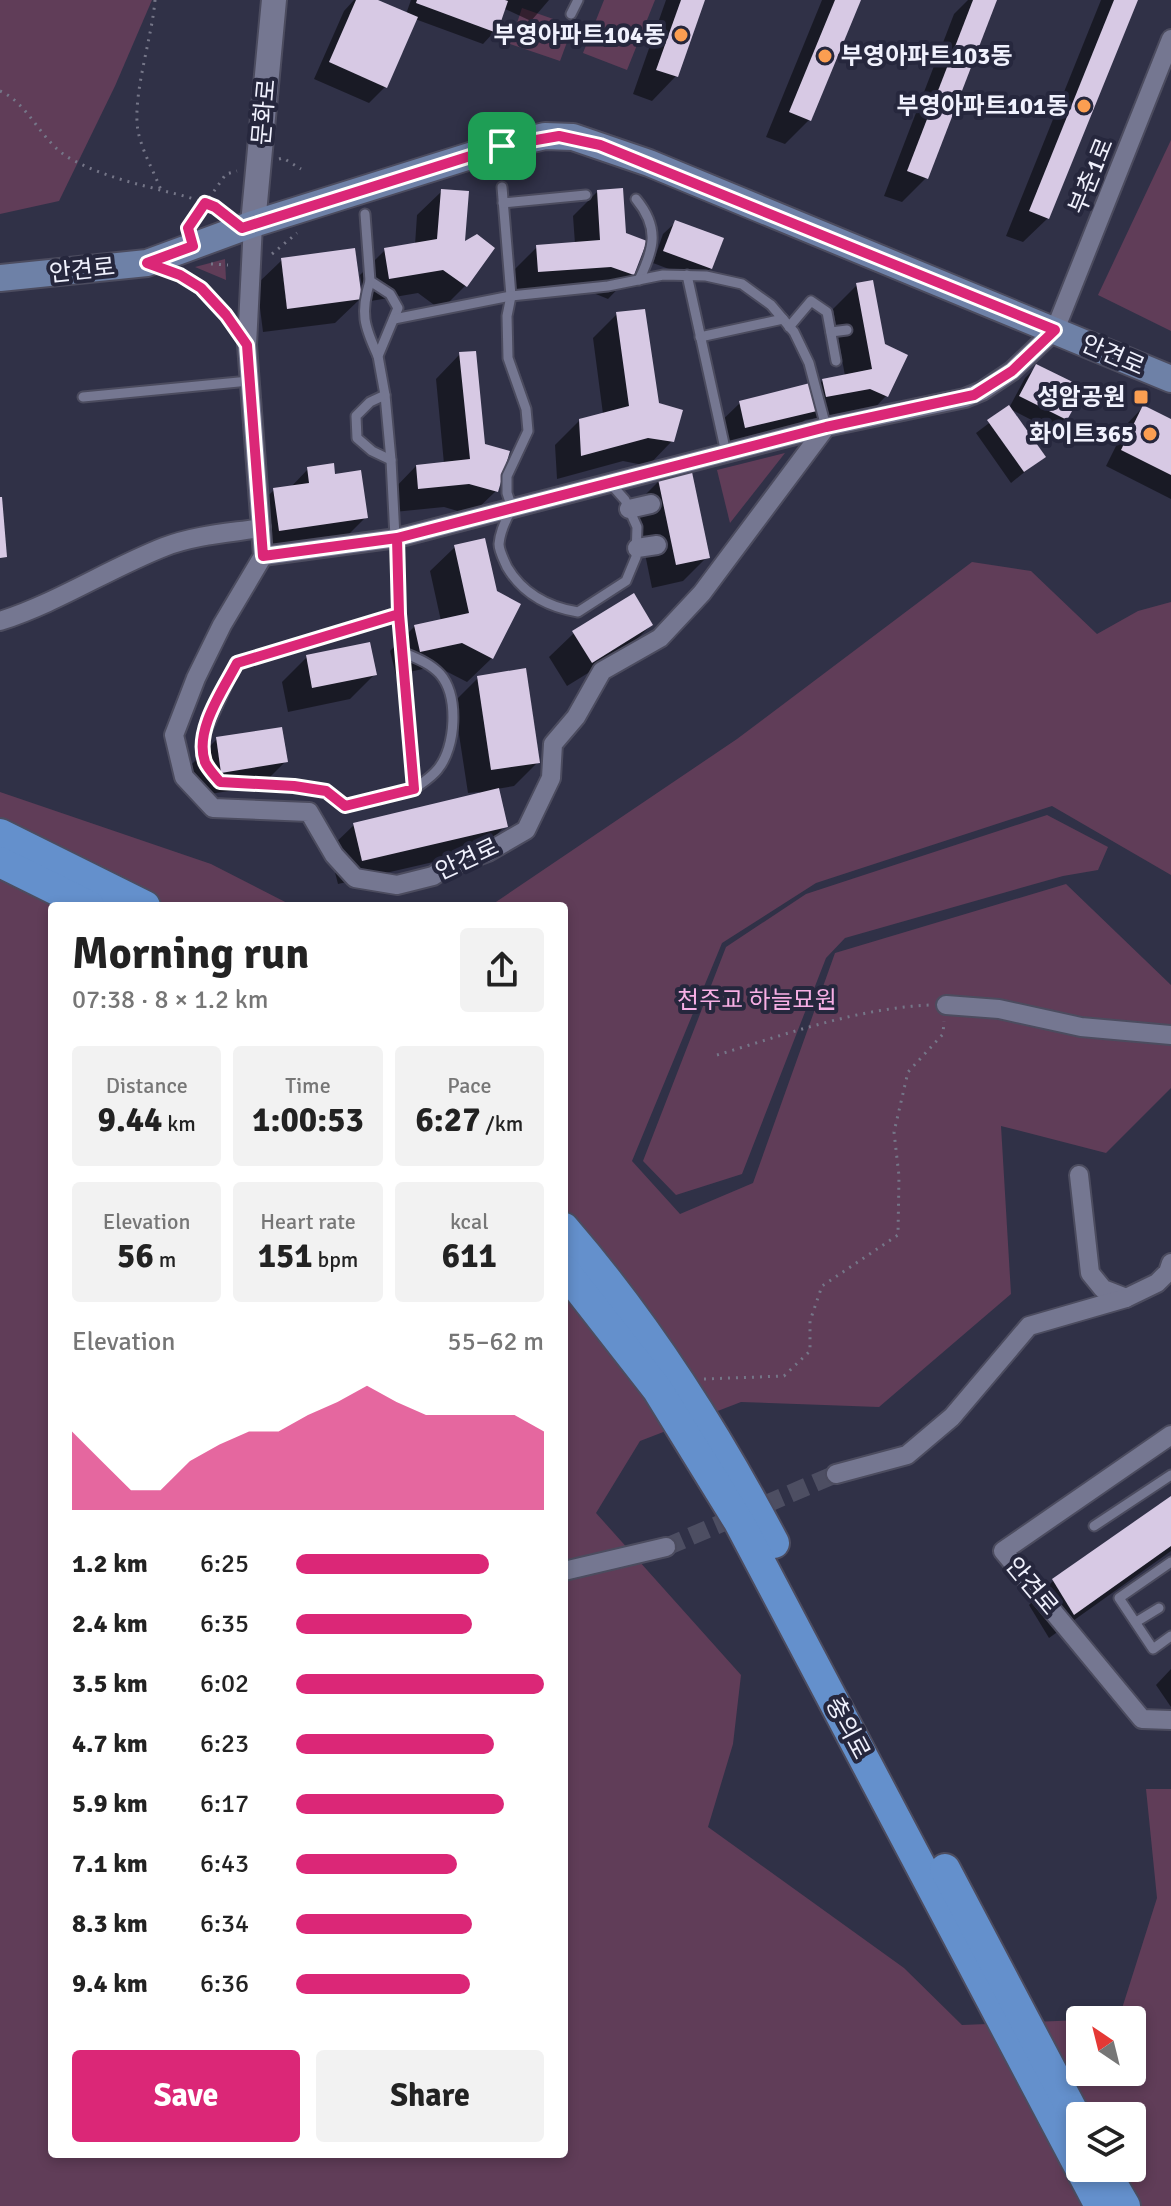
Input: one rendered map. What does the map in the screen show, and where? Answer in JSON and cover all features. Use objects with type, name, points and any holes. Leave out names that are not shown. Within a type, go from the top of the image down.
[{"type":"highway","points":[[0,834],[137,902]]},
{"type":"highway","points":[[0,862],[81,902]]},
{"type":"highway","name":"충의로","points":[[568,1233],[680,1380],[733,1466],[1068,2102]]},
{"type":"highway","name":"충의로","points":[[568,1275],[657,1389],[739,1522],[1100,2206]]},
{"type":"highway","points":[[1111,2182],[1125,2206]]},
{"type":"main road","name":"안견로","points":[[0,278],[147,263],[248,226],[502,146],[545,136],[573,137],[649,163],[1171,379]]},
{"type":"street","name":"문화로","points":[[248,226],[259,165],[274,0]]},
{"type":"street","name":"부춘1로","points":[[1055,330],[1171,39]]},
{"type":"street","points":[[248,226],[247,345],[263,556]]},
{"type":"street","name":"안견로","points":[[826,427],[702,593],[660,638],[602,671],[576,717],[553,744],[551,778],[526,830],[488,852],[445,868],[433,876],[397,885],[355,878],[334,855],[309,812],[213,808],[184,777],[174,735],[196,678],[222,625],[263,556],[397,538],[826,427],[974,395],[1012,371],[1055,330]]},
{"type":"street","points":[[629,509],[651,504]]},
{"type":"street","points":[[0,621],[165,547],[205,536],[261,528]]},
{"type":"street","points":[[637,548],[657,545]]},
{"type":"street","points":[[946,1005],[999,1009],[1081,1027],[1171,1035]]},
{"type":"street","points":[[1079,1175],[1090,1273],[1103,1289],[1126,1298]]},
{"type":"street","points":[[836,1474],[907,1455],[952,1417],[1029,1326],[1126,1298],[1168,1275]]},
{"type":"street","name":"안견로","points":[[1171,1435],[1003,1551],[1142,1719],[1171,1720]]},
{"type":"street","points":[[568,1570],[666,1547]]},
{"type":"lane","points":[[571,14],[578,0]]},
{"type":"lane","points":[[502,187],[511,296],[507,316],[508,358],[526,409],[528,431],[507,476],[507,493],[512,508],[504,522],[499,546],[518,585],[534,597],[561,609],[578,612],[626,581],[636,557],[637,527],[625,500],[610,483]]},
{"type":"lane","points":[[503,203],[586,195]]},
{"type":"lane","points":[[636,199],[654,233],[649,258],[639,280]]},
{"type":"lane","points":[[365,214],[370,281],[363,304],[365,328],[378,356],[385,395],[414,789]]},
{"type":"lane","points":[[147,263],[180,275],[201,288],[226,315],[247,345]]},
{"type":"lane","points":[[394,319],[511,296],[608,286],[663,275],[706,276],[742,284],[771,305],[786,323],[809,363],[826,427]]},
{"type":"lane","points":[[687,275],[726,453]]},
{"type":"lane","points":[[370,281],[390,294],[398,308],[378,356]]},
{"type":"lane","points":[[700,337],[786,323],[811,301],[827,312],[836,361]]},
{"type":"lane","points":[[831,332],[847,330]]},
{"type":"lane","points":[[83,397],[249,381]]},
{"type":"lane","points":[[385,395],[370,402],[356,416],[357,438],[372,451],[391,460]]},
{"type":"lane","points":[[399,614],[237,663],[213,710],[203,738],[205,764],[220,782],[326,791],[345,806],[414,789],[439,768],[453,733],[453,716],[442,676],[424,661],[402,652]]},
{"type":"lane","points":[[1094,1526],[1171,1475]]},
{"type":"lane","points":[[1171,1562],[1119,1598],[1153,1649],[1171,1636]]},
{"type":"lane","points":[[1136,1622],[1159,1608]]},
{"type":"path","points":[[155,0],[141,85],[138,131],[161,190]]},
{"type":"path","points":[[0,91],[11,95],[56,151],[98,173],[205,203],[248,226]]},
{"type":"path","points":[[228,265],[197,263],[188,228],[226,174],[283,158],[301,169]]},
{"type":"path","points":[[272,254],[299,232]]},
{"type":"path","points":[[680,1380],[784,1376],[810,1351],[810,1321],[822,1286],[898,1235],[899,1176],[894,1132],[908,1072],[943,1034],[946,1005],[904,1006],[835,1020],[717,1055]]},
{"type":"green space","points":[[0,0],[152,0],[115,86],[59,201],[0,214]]},
{"type":"green space","points":[[604,0],[655,0],[627,70],[583,53]]},
{"type":"green space","points":[[522,8],[573,26],[560,61],[510,44]]},
{"type":"green space","points":[[1171,140],[1171,331],[1098,295]]},
{"type":"green space","points":[[225,259],[226,280],[195,267]]},
{"type":"green space","points":[[785,453],[730,523],[717,470]]},
{"type":"green space","points":[[972,562],[1031,571],[1097,634],[1138,611],[1171,602],[1171,875],[1052,806],[816,883],[722,943],[632,1161],[680,1214],[753,1183],[835,953],[1066,884],[1171,985],[1171,1088],[1106,1153],[1001,1126],[1011,1294],[879,1407],[741,1402],[640,1441],[596,1513],[741,1675],[733,1744],[708,1827],[904,1968],[962,2025],[1066,2021],[1066,2086],[1146,2086],[1146,2006],[1123,2006],[1157,1898],[1146,1789],[1171,1789],[1171,2206],[0,2206],[0,792],[211,864],[285,902],[48,902],[48,2158],[568,2158],[568,902],[496,902],[737,739]]},
{"type":"green space","name":"천주교 하늘묘원","points":[[1047,815],[1108,847],[1098,870],[1063,876],[845,938],[826,958],[742,1174],[676,1195],[643,1161],[726,947],[806,894]]},
{"type":"building","points":[[356,0],[378,0],[418,17],[387,88],[329,62]]},
{"type":"building","points":[[417,0],[508,1],[497,33],[416,3]]},
{"type":"building","name":"부영아파트104동","points":[[681,0],[705,0],[678,77],[656,70]]},
{"type":"building","name":"부영아파트103동","points":[[835,0],[861,0],[811,121],[789,112]]},
{"type":"building","points":[[973,0],[997,0],[928,179],[907,171]]},
{"type":"building","name":"부영아파트101동","points":[[1114,0],[1138,0],[1049,219],[1029,211]]},
{"type":"building","points":[[623,188],[626,233],[647,241],[634,275],[611,267],[538,272],[536,245],[600,240],[597,190]]},
{"type":"building","points":[[441,189],[469,191],[465,241],[477,234],[495,248],[467,287],[443,270],[389,279],[384,248],[437,239]]},
{"type":"building","points":[[675,220],[724,238],[712,269],[663,251]]},
{"type":"building","points":[[355,248],[362,299],[287,309],[281,258]]},
{"type":"building","points":[[873,280],[885,344],[908,355],[888,397],[870,389],[826,397],[822,379],[872,369],[856,283]]},
{"type":"building","points":[[645,309],[659,403],[683,410],[674,442],[648,438],[581,456],[579,419],[629,406],[616,312]]},
{"type":"building","points":[[476,351],[485,444],[510,451],[498,492],[469,484],[418,489],[416,465],[470,459],[459,352]]},
{"type":"building","points":[[1036,364],[1085,388],[1067,420],[1019,396]]},
{"type":"building","points":[[810,383],[817,411],[745,428],[739,401]]},
{"type":"building","points":[[1009,405],[1046,457],[1024,472],[987,420]]},
{"type":"building","name":"화이트365","points":[[1143,405],[1171,419],[1171,475],[1121,450]]},
{"type":"building","points":[[334,463],[335,474],[361,470],[368,518],[279,531],[273,488],[309,483],[307,467]]},
{"type":"building","points":[[692,472],[710,558],[676,565],[658,479]]},
{"type":"building","points":[[0,497],[7,557],[0,558]]},
{"type":"building","points":[[485,538],[497,591],[521,604],[493,659],[462,643],[420,652],[414,625],[469,613],[454,545]]},
{"type":"building","points":[[634,593],[653,625],[592,663],[572,631]]},
{"type":"building","points":[[370,642],[377,675],[312,688],[306,655]]},
{"type":"building","points":[[526,668],[540,763],[491,770],[477,676]]},
{"type":"building","points":[[282,727],[288,762],[221,773],[216,737]]},
{"type":"building","points":[[499,788],[508,827],[362,861],[353,823]]},
{"type":"building","points":[[1171,1496],[1171,1546],[1074,1615],[1052,1579]]},
{"type":"tunnel","points":[[666,1547],[836,1474]]},
{"type":"place","name":"부영아파트104동","points":[[681,35]]},
{"type":"place","name":"부영아파트103동","points":[[825,56]]},
{"type":"place","name":"부영아파트101동","points":[[1084,106]]},
{"type":"place","name":"성암공원","points":[[1141,397]]},
{"type":"place","name":"화이트365","points":[[1150,434]]},
{"type":"route","points":[[502,146],[242,228],[205,203],[188,228],[193,246],[147,263],[180,275],[201,288],[226,315],[247,345],[263,556],[397,538],[399,614],[414,789],[345,806],[326,791],[220,782],[205,764],[203,738],[213,710],[237,663],[399,614],[398,582],[397,538],[826,427],[965,398],[990,387],[1012,371],[1055,330],[600,145],[573,137],[545,136],[502,146]]}]
